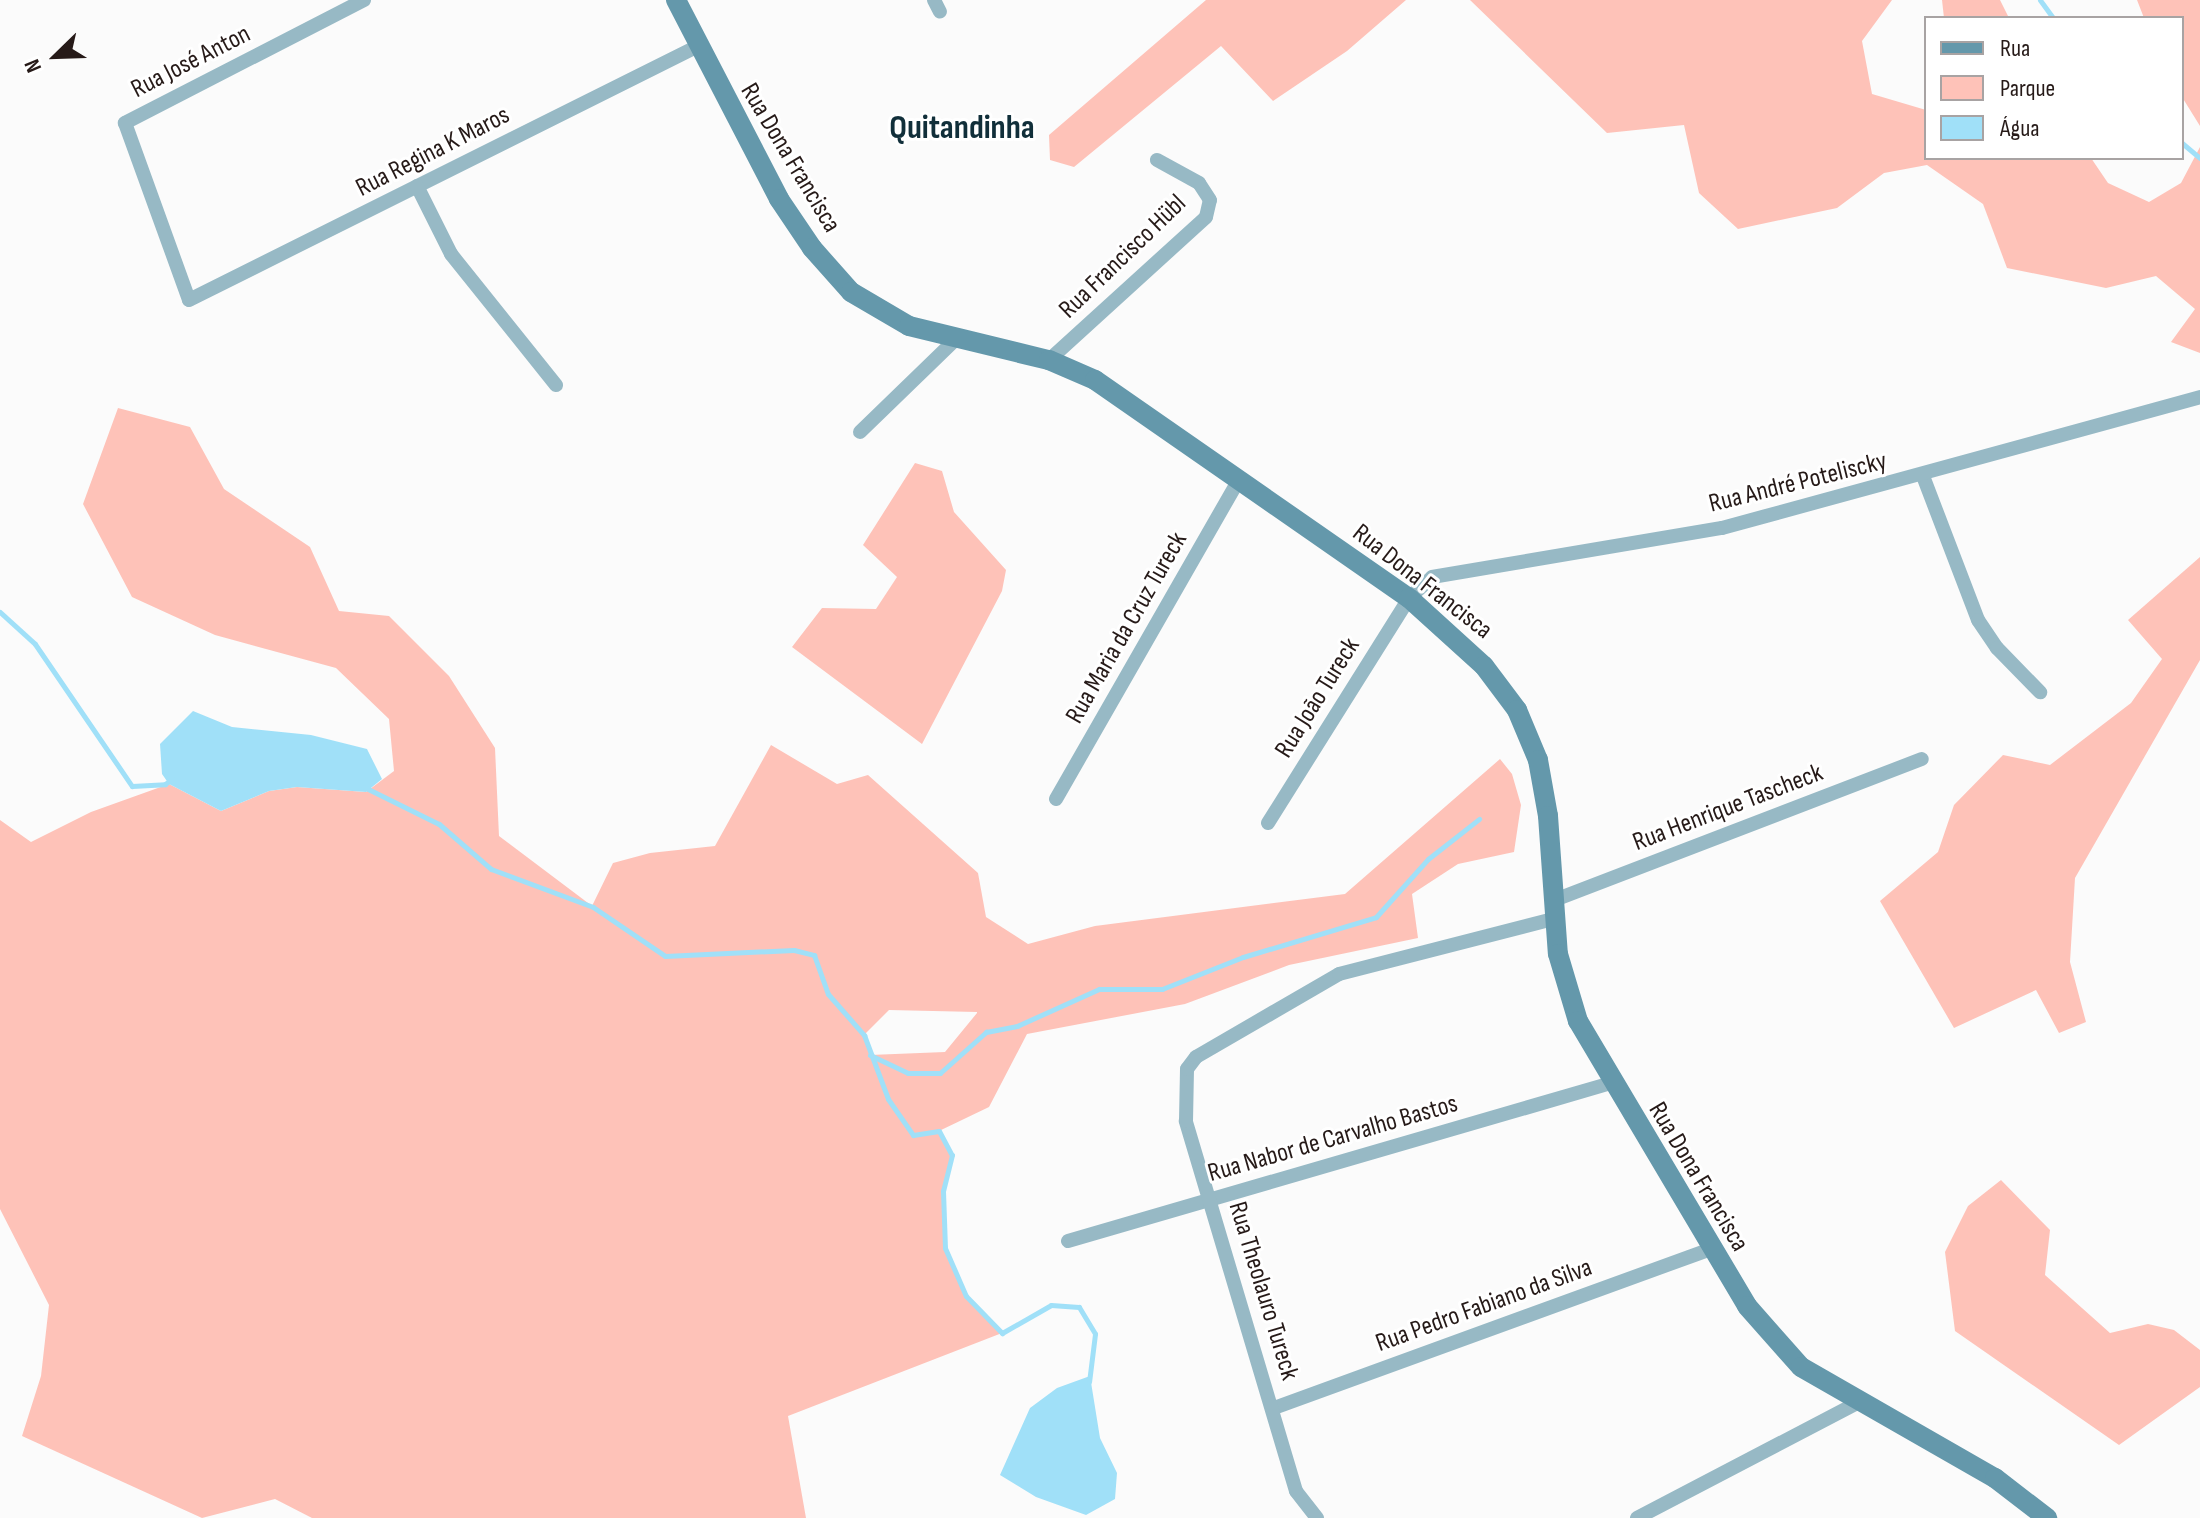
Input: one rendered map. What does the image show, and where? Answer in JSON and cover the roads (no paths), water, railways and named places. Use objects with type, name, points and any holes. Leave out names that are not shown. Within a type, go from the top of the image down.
[{"type":"main road","name":"Rua Dona Francisca","points":[[676,0],[779,199],[832,271],[888,317],[956,339],[1049,360],[1095,380],[1409,598],[1484,666],[1529,734],[1548,816],[1553,910],[1569,1000],[1611,1083],[1710,1249],[1780,1348],[1859,1402],[1995,1478],[2047,1518]]},
{"type":"street","name":"Rua José Anton","points":[[189,300],[125,123],[364,0]]},
{"type":"street","name":"Rua Regina K Maros","points":[[189,300],[698,46]]},
{"type":"street","name":"Rua Francisco Hübl","points":[[1049,360],[1206,217],[1210,200],[1199,183],[1157,160]]},
{"type":"street","points":[[417,186],[451,254],[556,385]]},
{"type":"street","points":[[860,432],[956,339]]},
{"type":"street","name":"Rua André Poteliscky","points":[[1409,598],[1419,585],[1449,571],[1674,539],[1923,476],[2200,397]]},
{"type":"street","points":[[1923,476],[1978,620],[1997,648],[2040,692]]},
{"type":"street","name":"Rua Maria da Cruz Tureck","points":[[1056,799],[1239,480]]},
{"type":"street","name":"Rua João Tureck","points":[[1268,823],[1409,598]]},
{"type":"street","name":"Rua Henrique Tascheck","points":[[1183,1084],[1196,1057],[1339,974],[1553,910],[1922,759]]},
{"type":"street","name":"Rua Nabor de Carvalho Bastos","points":[[1068,1241],[1611,1083]]},
{"type":"street","name":"Rua Theolauro Tureck","points":[[1183,1084],[1186,1121],[1274,1408],[1296,1491],[1312,1514]]},
{"type":"street","name":"Rua Pedro Fabiano da Silva","points":[[1274,1408],[1710,1249]]},
{"type":"street","points":[[1637,1518],[1859,1402]]},
{"type":"water","points":[[193,711],[232,727],[311,735],[367,749],[382,779],[366,792],[297,787],[269,791],[221,811],[169,784],[162,774],[160,744]]},
{"type":"water","points":[[1090,1376],[1100,1438],[1117,1473],[1115,1499],[1086,1515],[1036,1497],[1000,1475],[1030,1408],[1057,1388]]},
{"type":"waterway","points":[[2040,0],[2052,16]]},
{"type":"waterway","points":[[2184,145],[2200,158]]},
{"type":"waterway","points":[[0,612],[35,644],[132,786],[165,784],[172,779]]},
{"type":"waterway","points":[[364,787],[439,824],[491,869],[593,907],[665,956],[794,950],[814,955],[828,994],[864,1035],[888,1099],[913,1135],[939,1131],[952,1155],[943,1191],[945,1248],[966,1296],[1002,1333],[1051,1305],[1079,1307],[1095,1334],[1089,1382]]},
{"type":"waterway","points":[[870,1055],[908,1073],[940,1073],[986,1032],[1017,1026],[1099,989],[1162,989],[1243,957],[1376,917],[1428,859],[1479,819]]},
{"type":"district","name":"Quitandinha","points":[[962,128]]}]
